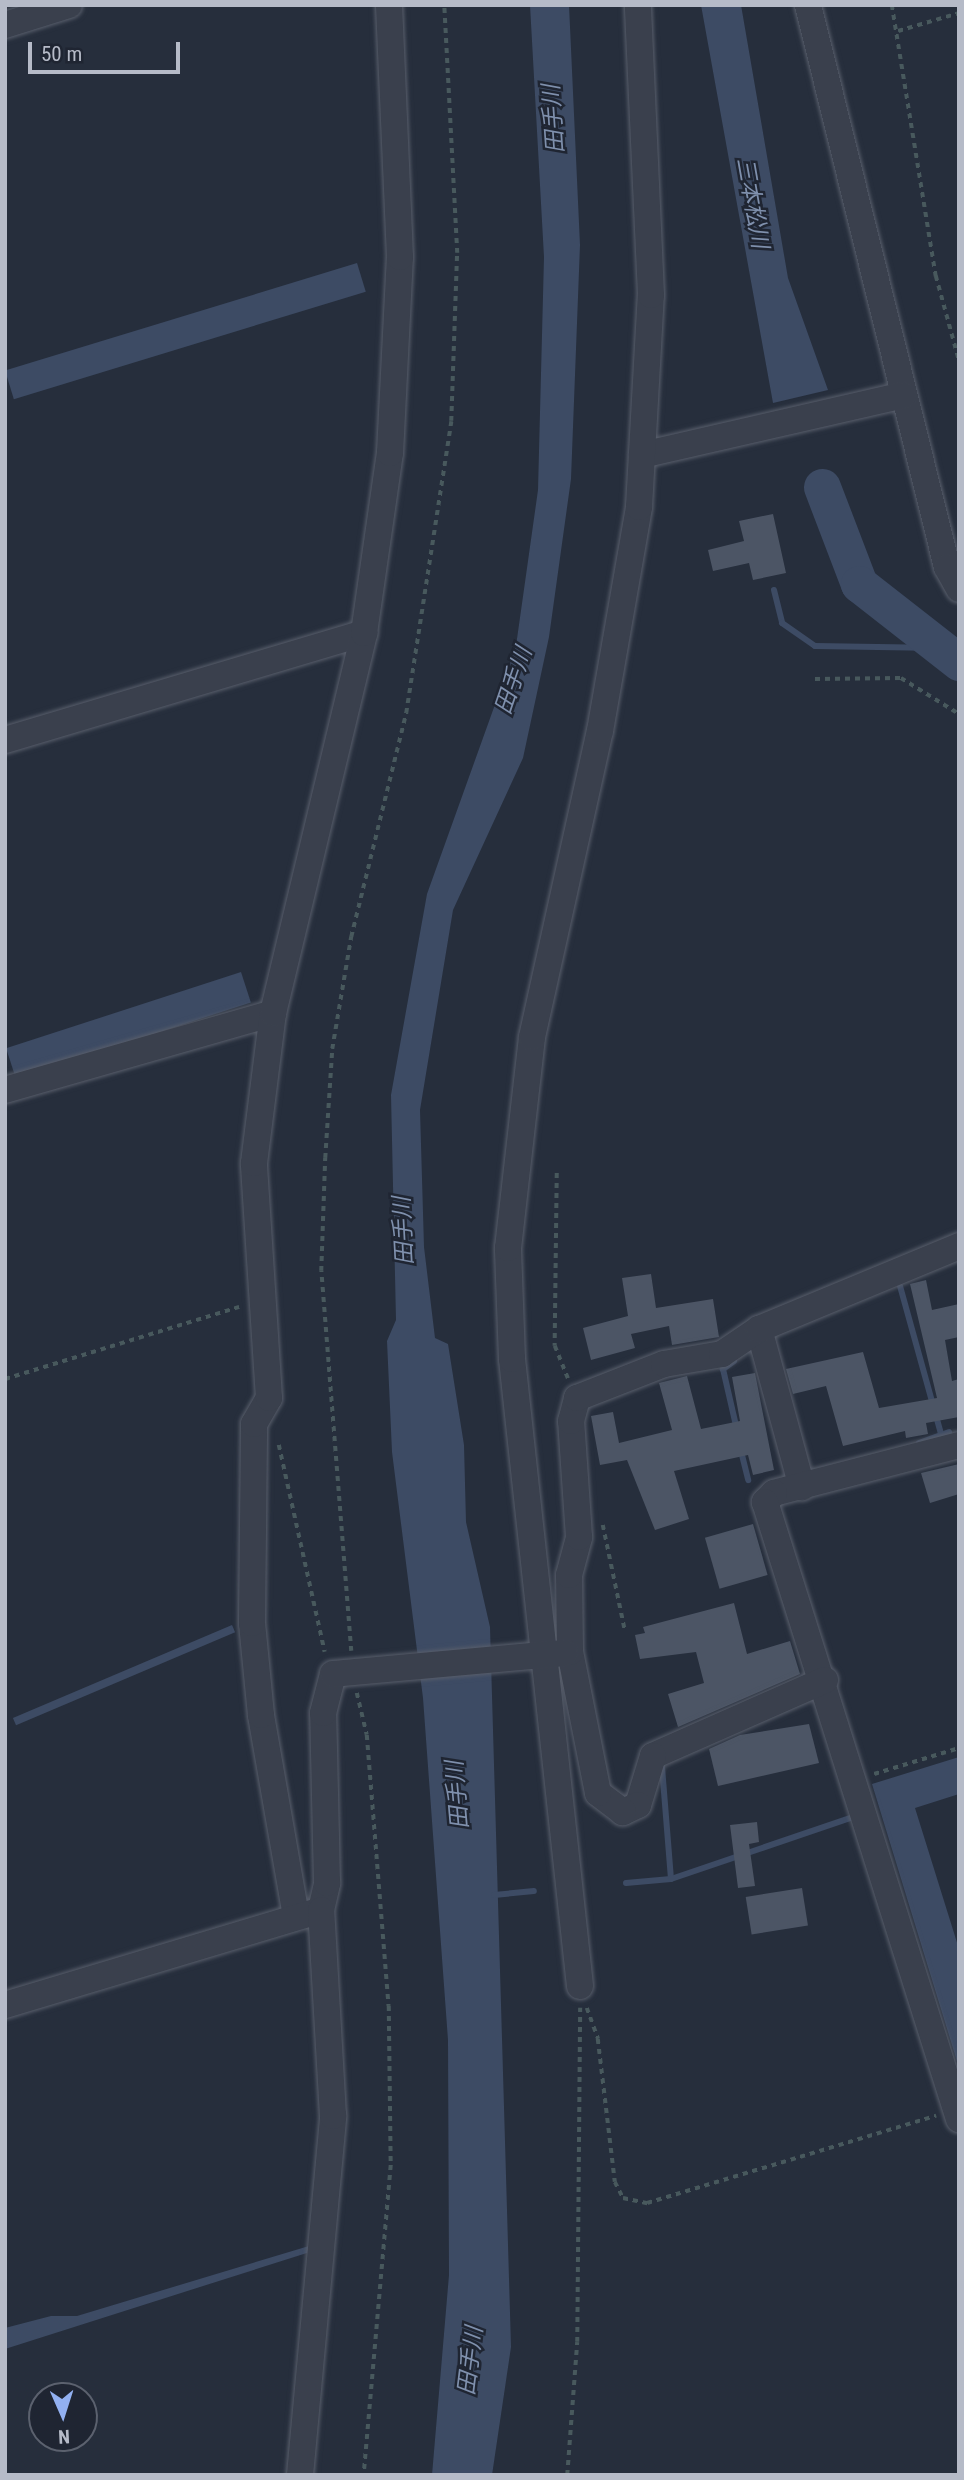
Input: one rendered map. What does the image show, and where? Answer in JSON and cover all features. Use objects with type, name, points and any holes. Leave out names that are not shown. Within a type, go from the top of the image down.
[{"type":"street","points":[[5,25],[69,5]]},
{"type":"street","points":[[300,2475],[334,2116],[308,1913],[261,1715],[252,1623],[254,1424],[269,1398],[258,1301],[254,1163],[273,1013],[364,633],[390,453],[400,257],[389,5]]},
{"type":"street","points":[[580,1986],[550,1654],[512,1359],[512,1186],[532,1037],[600,732],[642,455],[651,295],[638,5]]},
{"type":"street","points":[[808,5],[947,568],[959,589]]},
{"type":"street","points":[[642,455],[903,394]]},
{"type":"street","points":[[5,740],[364,633]]},
{"type":"street","points":[[5,1090],[273,1013]]},
{"type":"street","points":[[825,1680],[653,1756],[638,1805],[622,1812],[598,1793],[550,1654],[579,1537],[571,1421],[577,1398],[664,1364],[722,1354],[759,1329],[959,1246]]},
{"type":"street","points":[[759,1329],[802,1487]]},
{"type":"street","points":[[958,2115],[825,1680],[765,1502],[774,1493],[959,1445]]},
{"type":"street","points":[[5,2005],[308,1913],[327,1883],[323,1713],[352,1672],[550,1654]]},
{"type":"path","points":[[364,2475],[391,2165],[389,2006],[366,1735],[352,1672],[321,1271],[332,1049],[351,937],[408,699],[450,421],[457,253],[444,5]]},
{"type":"path","points":[[892,5],[936,276],[959,360]]},
{"type":"path","points":[[898,31],[959,13]]},
{"type":"path","points":[[815,679],[901,678],[959,714]]},
{"type":"path","points":[[5,1379],[258,1301]]},
{"type":"path","points":[[277,1438],[319,1634],[352,1672]]},
{"type":"path","points":[[855,1779],[959,1748]]},
{"type":"path","points":[[580,1986],[598,2039],[615,2182],[623,2198],[647,2203],[958,2115]]},
{"type":"path","points":[[567,2475],[576,2342],[580,1986]]},
{"type":"water","name":"田手川","points":[[530,5],[569,5],[580,245],[571,479],[549,637],[523,758],[453,910],[420,1110],[424,1247],[435,1338],[448,1344],[464,1445],[466,1522],[490,1627],[511,2347],[492,2475],[432,2475],[449,2275],[448,2040],[423,1698],[392,1452],[387,1341],[396,1320],[391,1095],[427,894],[516,646],[538,490],[544,257]]},
{"type":"water","points":[[701,5],[741,5],[788,278],[828,390],[773,403]]},
{"type":"water","points":[[357,263],[366,292],[14,399],[5,371]]},
{"type":"water","points":[[241,972],[251,1002],[16,1079],[6,1048]]},
{"type":"water","points":[[232,1625],[235,1632],[16,1725],[13,1718]]},
{"type":"water","points":[[959,1757],[959,1794],[915,1808],[959,1949],[959,2068],[872,1784]]},
{"type":"water","points":[[309,2246],[310,2252],[5,2349],[5,2328],[51,2316],[77,2316]]},
{"type":"building","points":[[773,514],[786,573],[753,580],[749,563],[713,571],[708,550],[744,541],[739,521]]},
{"type":"building","points":[[651,1274],[656,1308],[713,1299],[719,1337],[672,1345],[669,1326],[631,1334],[635,1348],[591,1360],[583,1328],[628,1316],[622,1278]]},
{"type":"building","points":[[926,1280],[932,1310],[959,1304],[959,1337],[945,1340],[952,1381],[959,1379],[959,1417],[926,1423],[928,1434],[906,1438],[905,1431],[843,1446],[826,1386],[793,1394],[786,1369],[863,1352],[879,1408],[937,1398],[910,1284]]},
{"type":"building","points":[[755,1373],[774,1470],[753,1475],[748,1455],[674,1471],[689,1519],[655,1530],[627,1460],[600,1465],[591,1416],[613,1412],[619,1443],[672,1430],[659,1383],[687,1376],[701,1429],[740,1421],[732,1377]]},
{"type":"building","points":[[959,1464],[959,1494],[930,1503],[921,1473]]},
{"type":"building","points":[[753,1524],[768,1575],[720,1589],[705,1538]]},
{"type":"building","points":[[734,1603],[747,1654],[790,1641],[800,1674],[678,1727],[668,1694],[704,1683],[696,1652],[640,1659],[635,1635],[645,1633],[643,1627]]},
{"type":"building","points":[[809,1724],[819,1763],[718,1786],[709,1749],[740,1735]]},
{"type":"building","points":[[757,1822],[759,1842],[749,1844],[755,1886],[738,1888],[730,1825]]},
{"type":"building","points":[[802,1888],[808,1926],[752,1934],[746,1897]]},
{"type":"waterway","name":"三本松川","points":[[822,487],[859,584],[959,662]]},
{"type":"waterway","points":[[774,590],[782,623],[815,646],[940,648]]},
{"type":"waterway","points":[[900,1286],[941,1434]]},
{"type":"waterway","points":[[734,1361],[723,1369],[737,1430]]},
{"type":"waterway","points":[[919,1443],[949,1432]]},
{"type":"waterway","points":[[741,1451],[748,1480]]},
{"type":"waterway","points":[[662,1767],[671,1879]]},
{"type":"waterway","points":[[626,1883],[671,1879],[853,1817]]},
{"type":"waterway","points":[[494,1895],[534,1891]]}]
